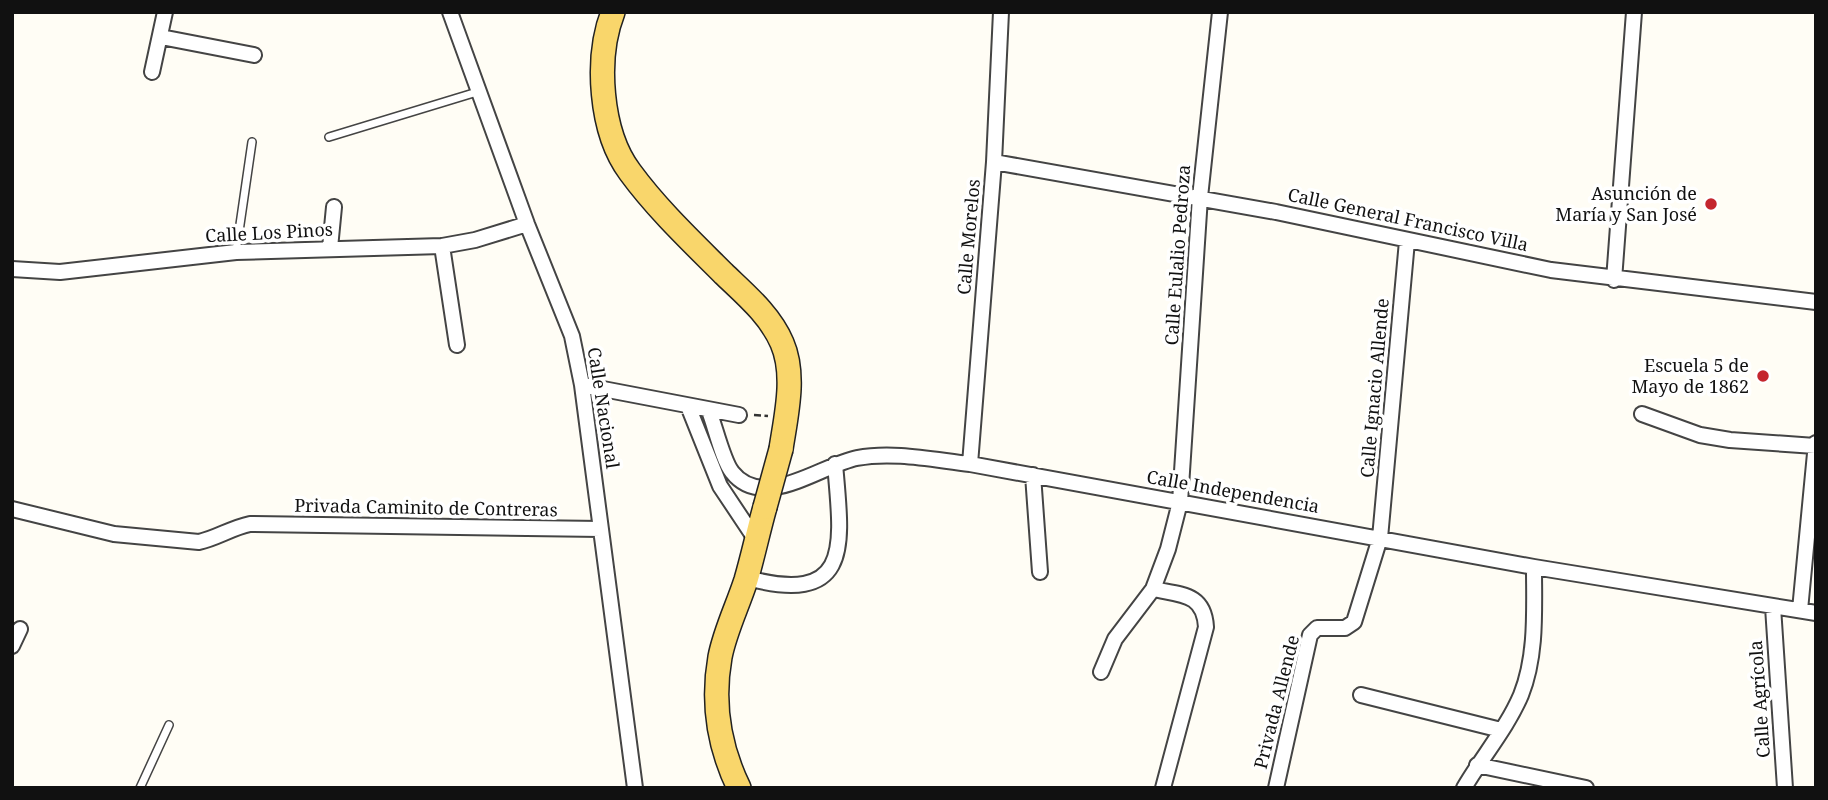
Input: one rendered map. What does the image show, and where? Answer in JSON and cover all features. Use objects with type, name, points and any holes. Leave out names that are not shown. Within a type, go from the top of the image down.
[{"type":"main road","points":[[613,12],[603,73],[604,105],[612,136],[628,170],[685,235],[761,310],[783,345],[789,377],[781,449],[747,578],[720,655],[717,692],[719,728],[726,761],[739,788]]},
{"type":"street","points":[[152,72],[165,12]]},
{"type":"street","name":"Calle Nacional","points":[[450,12],[477,92],[572,336],[582,385],[635,788]]},
{"type":"street","name":"Calle Morelos","points":[[970,464],[994,162],[1000,12]]},
{"type":"street","name":"Calle Eulalio Pedroza","points":[[1101,672],[1115,639],[1153,589],[1168,549],[1180,502],[1200,197],[1220,12]]},
{"type":"street","points":[[1614,280],[1634,12]]},
{"type":"street","points":[[161,37],[254,55]]},
{"type":"street","name":"Calle General Francisco Villa","points":[[994,162],[1200,197],[1551,270],[1614,280],[1816,302]]},
{"type":"street","points":[[330,248],[334,207]]},
{"type":"street","name":"Calle Los Pinos","points":[[12,269],[60,272],[236,252],[442,246],[467,242],[527,224]]},
{"type":"street","name":"Calle Ignacio Allende","points":[[1380,538],[1407,241]]},
{"type":"street","points":[[442,246],[457,345]]},
{"type":"street","points":[[582,385],[739,415]]},
{"type":"street","points":[[688,407],[720,486],[756,540]]},
{"type":"street","name":"Calle Independencia","points":[[709,411],[730,470],[743,482],[754,486],[778,488],[835,464],[859,458],[896,457],[970,464],[1534,567],[1816,613]]},
{"type":"street","points":[[1642,414],[1700,435],[1730,440],[1816,444],[1800,610]]},
{"type":"street","points":[[747,578],[788,586],[804,585],[824,577],[835,563],[840,517],[835,464]]},
{"type":"street","points":[[1033,475],[1040,572]]},
{"type":"street","name":"Privada Caminito de Contreras","points":[[12,509],[114,534],[199,542],[234,527],[250,524],[601,529]]},
{"type":"street","name":"Privada Allende","points":[[1276,788],[1310,635],[1317,628],[1345,628],[1354,622],[1380,538]]},
{"type":"street","points":[[1465,788],[1522,694],[1534,633],[1534,567]]},
{"type":"street","points":[[1153,589],[1195,600],[1203,606],[1206,626],[1163,788]]},
{"type":"street","name":"Calle Agrícola","points":[[1773,607],[1785,788]]},
{"type":"street","points":[[12,646],[20,629]]},
{"type":"street","points":[[1362,695],[1501,730]]},
{"type":"street","points":[[1477,765],[1586,788]]},
{"type":"lane","points":[[330,137],[477,92]]},
{"type":"lane","points":[[236,252],[252,142]]},
{"type":"lane","points":[[140,788],[169,725]]},
{"type":"place","name":"Asunción de María y San José","points":[[1711,204]]},
{"type":"place","name":"Escuela 5 de Mayo de 1862","points":[[1763,376]]}]
